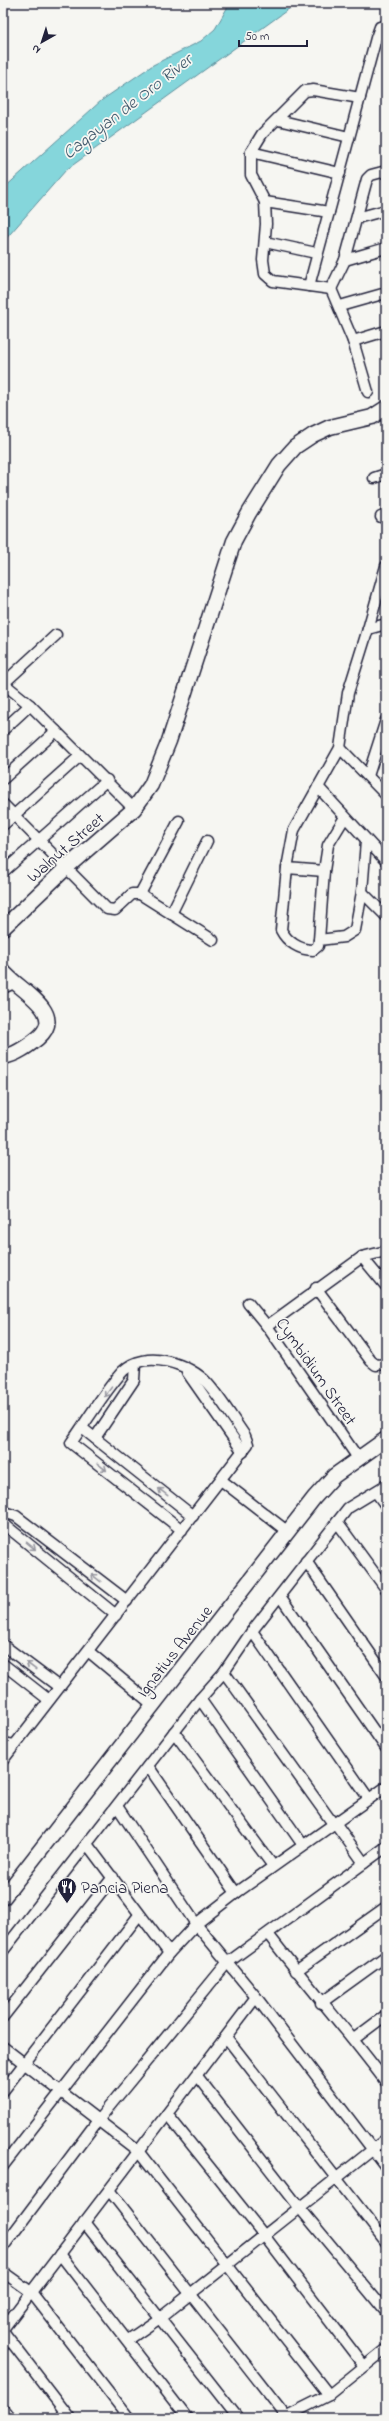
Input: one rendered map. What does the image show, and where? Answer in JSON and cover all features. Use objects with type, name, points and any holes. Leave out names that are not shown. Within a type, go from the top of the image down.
[{"type":"street","points":[[309,286],[316,253],[340,173],[377,33],[380,27],[386,26]]},
{"type":"street","points":[[331,289],[268,279],[263,270],[265,202],[251,175],[251,152],[262,134],[278,120],[305,91],[313,90],[360,98]]},
{"type":"street","points":[[278,120],[349,137]]},
{"type":"street","points":[[251,152],[340,173]]},
{"type":"street","points":[[331,289],[345,260],[367,179],[371,175],[386,171]]},
{"type":"street","points":[[265,202],[329,212]]},
{"type":"street","points":[[357,218],[386,210]]},
{"type":"street","points":[[265,242],[316,253]]},
{"type":"street","points":[[345,260],[386,248]]},
{"type":"street","points":[[331,289],[340,306],[353,341],[368,392]]},
{"type":"street","points":[[340,306],[386,293]]},
{"type":"street","points":[[353,341],[386,331]]},
{"type":"street","name":"Walnut Street","points":[[3,928],[66,868],[134,809],[151,785],[169,741],[234,542],[249,513],[279,465],[295,447],[313,435],[330,427],[372,417],[386,408]]},
{"type":"street","points":[[374,478],[386,474]]},
{"type":"street","points":[[345,817],[328,845],[324,871],[320,940],[316,948],[306,950],[295,945],[281,930],[287,868],[296,825],[340,748],[348,693],[386,566]]},
{"type":"street","points":[[368,630],[386,624]]},
{"type":"street","points":[[56,635],[3,683],[30,705],[80,756],[107,780],[134,809]]},
{"type":"street","points":[[3,730],[30,705]]},
{"type":"street","points":[[368,776],[385,728]]},
{"type":"street","points":[[3,779],[56,731]]},
{"type":"street","points":[[340,748],[386,795]]},
{"type":"street","points":[[3,826],[80,756]]},
{"type":"street","points":[[3,872],[107,780]]},
{"type":"street","points":[[318,787],[386,861]]},
{"type":"street","points":[[3,804],[103,905],[111,910],[115,910],[132,894],[140,894],[213,940]]},
{"type":"street","points":[[140,894],[179,821]]},
{"type":"street","points":[[320,940],[344,937],[355,930],[362,892],[366,840]]},
{"type":"street","points":[[171,914],[207,841]]},
{"type":"street","points":[[287,868],[324,871]]},
{"type":"street","points":[[362,892],[386,916]]},
{"type":"street","points":[[3,972],[8,985],[27,992],[46,1011],[48,1023],[43,1034],[28,1046],[3,1057]]},
{"type":"street","points":[[266,1326],[316,1288],[362,1256],[386,1251]]},
{"type":"street","points":[[362,1256],[386,1286]]},
{"type":"street","points":[[316,1288],[370,1361],[376,1365],[386,1364]]},
{"type":"street","name":"Cymbidium Street","points":[[248,1303],[266,1326],[358,1458]]},
{"type":"street","points":[[3,1760],[243,1452],[248,1444],[246,1436],[208,1384],[185,1369],[157,1359],[146,1360],[135,1364],[124,1371],[71,1443],[182,1530]]},
{"type":"street","points":[[95,1438],[134,1380],[135,1364]]},
{"type":"street","points":[[82,1428],[193,1516]]},
{"type":"street","name":"Ignatius Avenue","points":[[3,1898],[325,1486],[358,1458],[386,1439]]},
{"type":"street","points":[[221,1480],[288,1532]]},
{"type":"street","points":[[3,1951],[200,1698],[224,1672],[252,1631],[337,1522],[352,1505],[386,1485]]},
{"type":"street","points":[[376,1492],[386,1506]]},
{"type":"street","points":[[116,1615],[5,1525],[3,1519],[7,1513],[16,1516],[126,1602]]},
{"type":"street","points":[[337,1522],[386,1589]]},
{"type":"street","points":[[306,1561],[386,1676]]},
{"type":"street","points":[[280,1596],[386,1748]]},
{"type":"street","points":[[252,1631],[369,1799]]},
{"type":"street","points":[[3,1645],[59,1687]]},
{"type":"street","points":[[88,1651],[154,1706]]},
{"type":"street","points":[[3,1664],[49,1700]]},
{"type":"street","points":[[224,1672],[364,1863]]},
{"type":"street","points":[[200,1698],[303,1845]]},
{"type":"street","points":[[174,1732],[273,1866]]},
{"type":"street","points":[[3,1743],[14,1745]]},
{"type":"street","points":[[148,1766],[236,1893]]},
{"type":"street","points":[[3,2166],[168,1954],[196,1924],[273,1866],[335,1825],[386,1787]]},
{"type":"street","points":[[117,1806],[196,1924],[256,1997],[386,2167]]},
{"type":"street","points":[[87,1844],[113,1877],[168,1954]]},
{"type":"street","points":[[3,2247],[99,2119],[227,1963],[386,1848]]},
{"type":"street","points":[[3,2017],[113,1877]]},
{"type":"street","points":[[296,1971],[386,1907]]},
{"type":"street","points":[[3,2091],[139,1914]]},
{"type":"street","points":[[268,1934],[321,2003],[354,2039],[386,2082]]},
{"type":"street","points":[[321,2003],[386,1956]]},
{"type":"street","points":[[70,2418],[3,2330],[256,1997]]},
{"type":"street","points":[[354,2039],[386,2015]]},
{"type":"street","points":[[226,2037],[386,2242]]},
{"type":"street","points":[[3,2047],[62,2090],[138,2151],[329,2395]]},
{"type":"street","points":[[197,2076],[299,2207],[386,2312]]},
{"type":"street","points":[[166,2114],[263,2234],[364,2366]]},
{"type":"street","points":[[128,2340],[160,2318],[263,2234],[386,2139]]},
{"type":"street","points":[[109,2190],[285,2417],[329,2395],[386,2349]]},
{"type":"street","points":[[84,2222],[238,2418]]},
{"type":"street","points":[[60,2254],[187,2418]]},
{"type":"street","points":[[3,2272],[31,2292],[129,2418]]},
{"type":"street","points":[[3,2409],[10,2418]]},
{"type":"water","name":"Cagayan de Oro River","points":[[230,3],[297,3],[66,170],[3,242],[3,189],[102,100],[153,65],[201,41],[215,29]]},
{"type":"place","name":"Pancia Piena","points":[[67,1904]]}]
